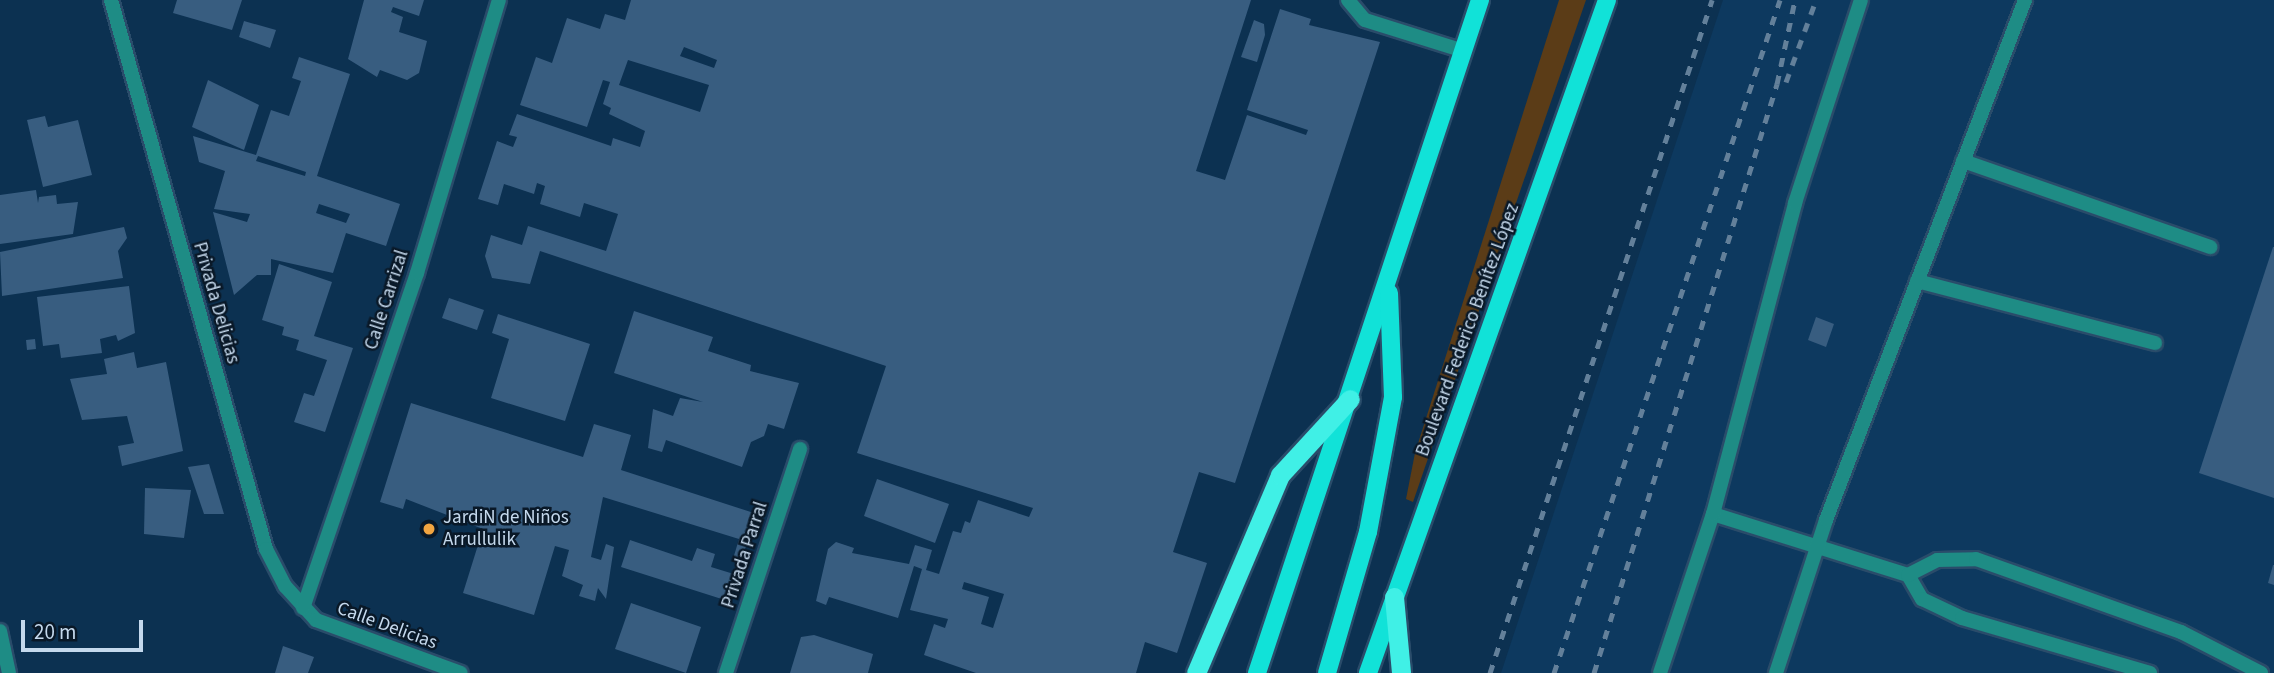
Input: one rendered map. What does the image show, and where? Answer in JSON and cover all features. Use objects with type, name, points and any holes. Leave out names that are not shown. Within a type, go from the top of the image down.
[{"type":"highway","points":[[1196,673],[1280,475],[1350,399]]},
{"type":"highway","points":[[1394,597],[1401,673]]},
{"type":"main road","points":[[1257,673],[1389,286],[1480,0]]},
{"type":"main road","name":"Boulevard Federico Benítez López","points":[[1368,673],[1607,0]]},
{"type":"main road","points":[[1328,673],[1365,544],[1393,397],[1389,286]]},
{"type":"street","name":"Privada Delicias","points":[[111,0],[265,549],[303,608]]},
{"type":"street","name":"Calle Carrizal","points":[[303,608],[417,273],[499,0]]},
{"type":"street","points":[[1348,0],[1365,20],[1464,51]]},
{"type":"street","points":[[1660,673],[1713,514],[1795,203],[1861,0]]},
{"type":"street","points":[[1776,673],[1816,547],[2025,0]]},
{"type":"street","points":[[1963,161],[2210,247]]},
{"type":"street","points":[[1917,281],[2155,343]]},
{"type":"street","name":"Privada Parral","points":[[726,673],[800,449]]},
{"type":"street","points":[[1713,514],[1908,575],[1922,598],[1939,609],[2150,673]]},
{"type":"street","points":[[1908,575],[1937,560],[1976,559],[2181,632],[2261,673]]},
{"type":"street","name":"Calle Delicias","points":[[303,608],[355,639],[461,673]]},
{"type":"street","points":[[0,631],[9,673]]},
{"type":"shaded area","points":[[1559,0],[1586,0],[1413,502],[1406,499],[1415,453]]},
{"type":"shaded area","points":[[1723,0],[2274,0],[2274,673],[1501,673]]},
{"type":"building","points":[[177,0],[242,0],[232,30],[173,13]]},
{"type":"building","points":[[364,0],[424,0],[419,16],[393,7],[391,12],[403,17],[399,32],[427,41],[419,73],[407,80],[380,70],[377,77],[348,59]]},
{"type":"building","points":[[631,0],[1251,0],[1196,171],[1225,180],[1247,115],[1306,135],[1308,130],[1247,110],[1280,9],[1311,19],[1309,25],[1380,42],[1235,483],[1199,472],[1173,552],[1207,563],[1177,653],[1145,642],[1136,673],[976,673],[924,655],[934,624],[945,628],[948,619],[910,610],[922,569],[914,566],[898,618],[829,597],[826,605],[816,601],[828,549],[836,542],[854,548],[852,553],[909,564],[915,545],[932,550],[926,570],[939,574],[953,531],[961,533],[965,521],[970,523],[978,500],[1029,517],[1033,508],[857,453],[886,366],[540,251],[530,284],[492,278],[485,256],[491,235],[522,245],[528,226],[606,251],[618,214],[584,203],[580,217],[540,204],[545,186],[537,183],[534,194],[504,184],[498,205],[478,199],[497,141],[513,147],[517,137],[509,135],[517,114],[611,146],[613,138],[640,147],[645,131],[609,114],[611,108],[603,104],[610,82],[603,80],[587,127],[520,105],[536,57],[552,63],[567,18],[600,29],[605,14],[625,20]],"holes":[[[684,47],[717,60],[714,68],[680,56]],[[628,60],[709,85],[700,112],[619,85]],[[964,582],[1004,594],[993,628],[981,624],[989,597],[962,589]]]},
{"type":"building","points":[[1254,20],[1264,24],[1265,35],[1257,62],[1241,57]]},
{"type":"building","points":[[244,21],[276,30],[270,48],[239,37]]},
{"type":"building","points":[[299,57],[350,74],[317,176],[400,204],[386,246],[346,233],[333,273],[271,259],[271,275],[257,275],[234,295],[213,212],[247,222],[250,214],[214,209],[225,171],[199,162],[193,136],[256,155],[271,110],[289,116],[301,81],[292,78]],"holes":[[[258,156],[306,172],[305,176],[256,161]],[[319,204],[350,214],[346,223],[316,213]]]},
{"type":"building","points":[[208,80],[259,105],[244,150],[192,127]]},
{"type":"building","points":[[45,116],[48,127],[78,120],[92,175],[43,187],[27,120]]},
{"type":"building","points":[[36,190],[38,203],[39,197],[56,195],[57,204],[78,202],[73,234],[0,244],[0,195]]},
{"type":"building","points":[[124,227],[127,238],[118,251],[123,278],[2,296],[0,252]]},
{"type":"building","points":[[2274,247],[2274,498],[2199,473]]},
{"type":"building","points":[[279,264],[332,282],[314,336],[353,348],[325,432],[294,422],[304,393],[314,396],[327,360],[296,350],[299,340],[282,335],[284,327],[262,320]]},
{"type":"building","points":[[129,286],[135,333],[118,341],[116,335],[100,339],[102,353],[61,358],[59,344],[43,346],[37,297]]},
{"type":"building","points":[[449,298],[484,310],[477,330],[442,318]]},
{"type":"building","points":[[634,311],[713,337],[708,351],[751,365],[750,371],[799,383],[784,429],[768,424],[764,436],[751,442],[742,467],[666,440],[662,452],[648,448],[653,409],[673,416],[680,398],[703,402],[614,373]]},
{"type":"building","points":[[498,314],[590,344],[565,421],[491,398],[509,339],[492,333]]},
{"type":"building","points":[[1816,317],[1834,324],[1826,347],[1808,340]]},
{"type":"building","points":[[35,339],[36,349],[27,350],[26,340]]},
{"type":"building","points":[[134,352],[137,368],[166,362],[183,451],[122,466],[118,446],[134,443],[127,416],[82,420],[70,379],[107,374],[104,359]]},
{"type":"building","points":[[411,403],[583,457],[594,424],[631,435],[621,470],[757,514],[741,561],[733,559],[739,539],[603,497],[591,557],[601,560],[606,544],[614,547],[606,599],[598,588],[595,601],[579,596],[583,585],[562,576],[569,550],[555,546],[534,615],[463,593],[483,529],[406,499],[403,509],[380,502]]},
{"type":"building","points":[[209,464],[224,514],[204,514],[188,467]]},
{"type":"building","points":[[877,479],[949,504],[935,543],[864,516]]},
{"type":"building","points":[[145,488],[191,490],[184,538],[144,534]]},
{"type":"building","points":[[630,540],[692,561],[697,548],[715,554],[711,567],[737,575],[728,601],[621,567]]},
{"type":"building","points":[[2274,565],[2274,585],[2268,583]]},
{"type":"building","points":[[631,603],[701,627],[686,673],[615,649]]},
{"type":"building","points":[[814,635],[873,654],[868,673],[790,673],[801,637]]},
{"type":"building","points":[[283,646],[314,657],[308,673],[275,673]]},
{"type":"railway","points":[[1490,673],[1712,0]]},
{"type":"railway","points":[[1554,673],[1780,0]]},
{"type":"railway","points":[[1594,673],[1777,84],[1795,0]]},
{"type":"railway","points":[[1786,82],[1816,0]]},
{"type":"place","name":"JardiN de Niños Arrullulik","points":[[429,529]]}]
